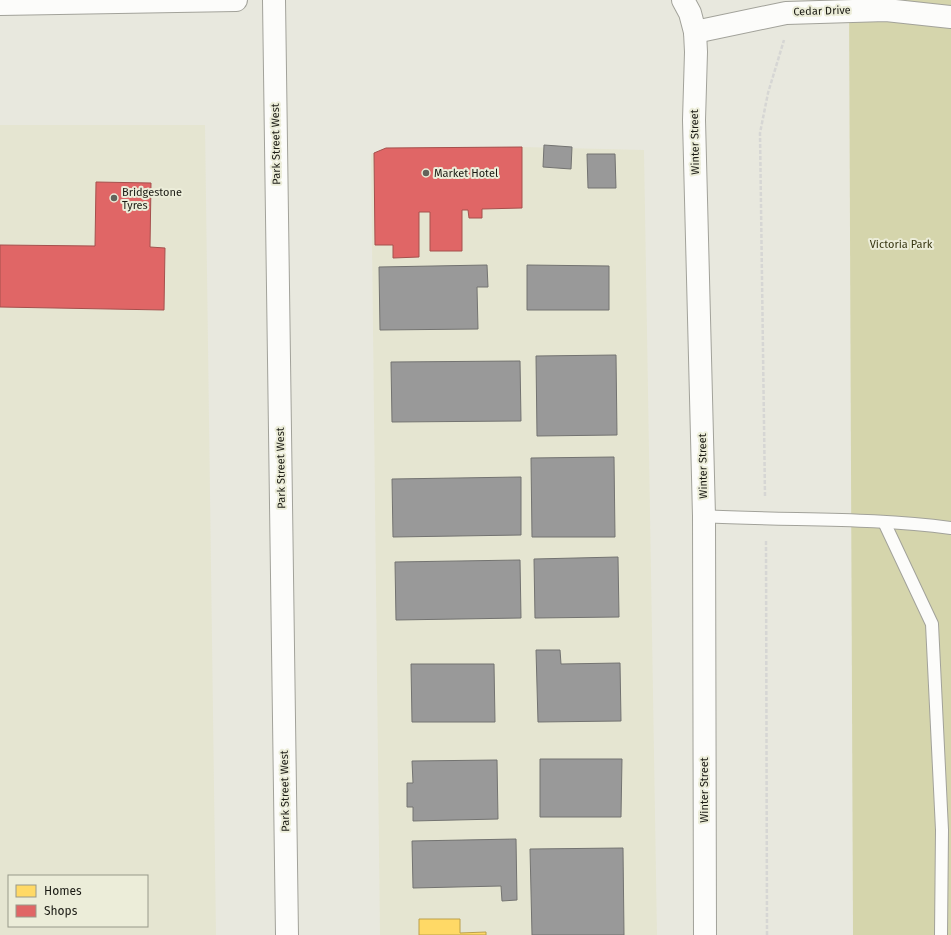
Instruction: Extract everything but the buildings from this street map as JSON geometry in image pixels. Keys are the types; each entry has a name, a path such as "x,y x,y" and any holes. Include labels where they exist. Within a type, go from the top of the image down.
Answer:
{"street":[{"path":"0,4 236,0"},
{"name":"Park Street West","path":"274,0 287,935"},
{"name":"Winter Street","path":"683,0 690,13 696,32 694,120 704,516 704,935"},
{"name":"Cedar Drive","path":"696,32 786,13 886,10 951,17"}],"lane":[{"path":"704,516 766,520 910,522 951,528"},
{"path":"884,522 932,624 942,830 941,935"}],"path":[{"path":"767,935 766,520 760,133 768,93 786,35 786,13"}],"shaded area":[{"path":"0,125 205,125 216,935 0,935"},
{"path":"522,147 644,150 657,935 380,935 371,154 386,148"}],"green space":[{"name":"Victoria Park","path":"849,0 951,0 951,935 853,935"}],"place":[{"name":"Market Hotel","path":"426,173"},
{"name":"Bridgestone Tyres","path":"114,198"}]}
